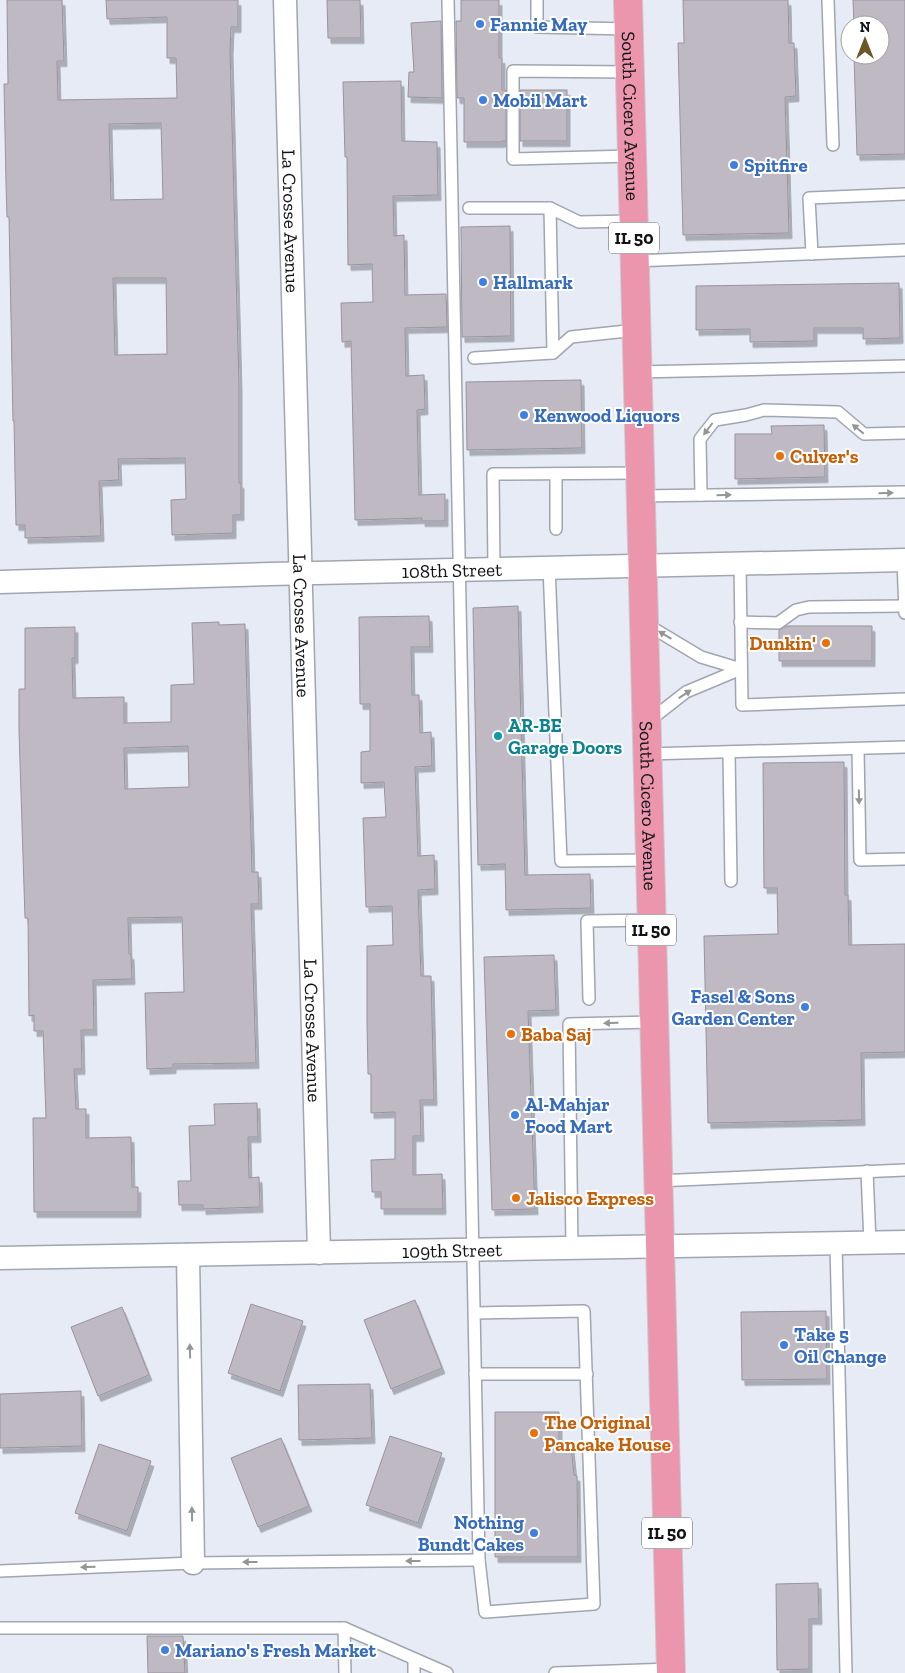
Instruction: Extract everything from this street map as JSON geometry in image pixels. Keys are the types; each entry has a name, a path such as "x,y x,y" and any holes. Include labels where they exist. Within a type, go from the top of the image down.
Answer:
{"main road":[{"name":"South Cicero Avenue","path":"628,0 671,1671"}],"street":[{"name":"La Crosse Avenue","path":"285,0 318,1253"},
{"name":"108th Street","path":"0,582 301,573 904,560"},
{"name":"109th Street","path":"0,1258 659,1248 905,1242"},
{"path":"188,1255 193,1563"}],"lane":[{"path":"448,0 459,570 473,1251 474,1313 475,1374 479,1560 484,1612 594,1604 584,1311 474,1313"},
{"path":"537,0 537,27 628,29"},
{"path":"828,0 833,145"},
{"path":"630,72 513,71 513,159 632,156"},
{"path":"812,254 809,198 905,194"},
{"path":"470,208 550,208 579,222 634,221"},
{"path":"550,208 553,352"},
{"path":"634,261 905,250"},
{"path":"474,358 553,352 571,336 636,330"},
{"path":"637,372 905,366"},
{"path":"701,495 700,440 715,420 764,410 838,412 864,434 905,433"},
{"path":"494,569 493,474 556,474 640,484 701,495 905,492"},
{"path":"556,474 556,529"},
{"path":"904,560 905,613"},
{"path":"740,563 742,705 905,699"},
{"path":"549,567 561,861 649,860"},
{"path":"740,622 778,623 796,610 809,607 905,606"},
{"path":"644,622 701,657 741,669"},
{"path":"646,724 686,692 741,669"},
{"path":"647,754 905,748"},
{"path":"858,749 860,860 905,859"},
{"path":"729,752 731,881"},
{"path":"589,999 587,921 651,920"},
{"path":"572,1249 569,1024 653,1022"},
{"path":"657,1182 905,1170"},
{"path":"867,1171 870,1243"},
{"path":"836,1244 846,1673"},
{"path":"475,1374 587,1374"},
{"path":"0,1571 193,1563 479,1560"},
{"path":"0,1628 344,1628 447,1673"},
{"path":"344,1628 345,1673"},
{"path":"414,1659 414,1673"},
{"path":"555,1673 671,1671"}],"building":[{"path":"7,0 62,0 64,61 57,61 58,100 177,98 176,58 167,58 167,17 107,19 106,0 238,0 238,27 231,27 230,50 241,515 233,515 233,533 172,535 171,500 186,499 185,458 118,459 119,480 99,481 101,536 25,538 25,525 16,525 4,84 8,84","holes":["161,123 163,199 111,200 109,124","113,278 166,278 167,354 115,355"]},
{"path":"327,0 360,0 361,38 328,38"},
{"path":"461,0 499,0 499,58 502,58 502,90 506,90 506,141 464,142 464,98 457,98 456,21 461,21"},
{"name":"Spitfire","path":"683,0 788,0 789,43 794,43 796,96 785,97 789,233 683,235 678,43 684,43"},
{"path":"853,0 905,0 905,154 857,155 854,65 890,65 890,15 854,15"},
{"path":"441,21 442,98 408,97 409,72 414,72 411,23"},
{"path":"401,81 402,141 437,142 438,195 393,196 394,236 404,235 405,295 446,294 447,327 405,328 406,376 424,375 425,409 417,410 419,495 445,494 445,521 422,521 422,518 355,520 351,341 342,342 341,303 373,302 372,264 348,265 347,157 345,157 343,82"},
{"path":"520,90 567,90 567,141 520,141"},
{"path":"510,226 511,336 462,337 461,227"},
{"path":"899,283 900,338 863,339 863,328 814,328 814,341 750,342 750,329 696,330 696,286"},
{"name":"Kenwood Liquors","path":"581,380 582,448 467,450 466,382"},
{"name":"Culver's","path":"824,425 825,477 735,479 735,434 772,434 771,426"},
{"name":"AR-BE Garage Doors","path":"518,606 525,875 590,874 591,908 506,910 505,864 478,865 473,608"},
{"path":"429,616 430,647 411,647 412,695 419,695 420,733 431,732 432,766 415,767 418,856 434,855 435,889 418,890 421,976 431,976 434,1100 420,1100 421,1136 413,1136 413,1175 442,1174 443,1209 381,1209 381,1192 372,1192 371,1160 395,1159 395,1112 371,1113 371,1074 368,1074 367,946 393,945 392,906 366,907 363,818 386,817 384,782 361,783 361,752 370,751 370,704 360,704 359,617"},
{"path":"219,622 219,625 245,624 252,872 258,872 259,904 251,904 256,1063 173,1064 173,1068 147,1069 145,993 184,992 182,917 128,918 132,979 93,980 94,1030 81,1030 82,1069 74,1069 76,1109 86,1109 86,1138 131,1137 132,1187 138,1187 138,1212 34,1212 33,1118 46,1118 43,1031 34,1031 34,1015 29,1016 28,918 25,918 19,731 19,689 25,689 25,628 75,627 75,658 72,658 73,698 124,697 124,723 171,722 171,685 194,684 192,623","holes":["188,746 189,787 125,789 124,748"]},
{"name":"Dunkin'","path":"787,626 872,626 872,661 779,661 779,630"},
{"name":"Fasel & Sons Garden Center","path":"844,762 845,895 848,895 849,945 905,944 905,1052 861,1053 862,1120 708,1123 704,936 778,934 777,888 764,888 763,763"},
{"path":"554,955 556,1010 528,1011 535,1209 492,1210 484,957"},
{"path":"257,1103 258,1137 248,1137 249,1178 259,1177 260,1207 203,1209 203,1205 179,1205 178,1181 191,1181 189,1126 215,1125 214,1104"},
{"path":"415,1300 442,1368 391,1389 364,1320"},
{"path":"251,1304 303,1321 280,1391 228,1373"},
{"path":"122,1307 149,1375 98,1396 71,1327"},
{"name":"Take 5 Oil Change","path":"826,1311 827,1379 742,1380 741,1312"},
{"path":"370,1384 372,1438 299,1440 298,1385"},
{"path":"81,1391 82,1446 0,1448 0,1394"},
{"path":"495,1412 559,1412 559,1446 571,1446 574,1475 577,1476 578,1557 495,1557"},
{"path":"390,1436 442,1453 418,1523 366,1505"},
{"path":"281,1438 309,1506 258,1527 231,1458"},
{"path":"99,1444 151,1461 127,1531 75,1513"},
{"path":"818,1583 819,1619 809,1619 809,1669 777,1670 776,1584"},
{"path":"147,1636 183,1636 185,1673 148,1673"}],"place":[{"name":"Fannie May","path":"480,24"},
{"name":"Mobil Mart","path":"483,100"},
{"name":"Spitfire","path":"734,165"},
{"name":"Hallmark","path":"483,282"},
{"name":"Kenwood Liquors","path":"524,415"},
{"name":"Culver's","path":"780,456"},
{"name":"Dunkin'","path":"826,643"},
{"name":"AR-BE Garage Doors","path":"498,736"},
{"name":"Fasel & Sons Garden Center","path":"805,1007"},
{"name":"Baba Saj","path":"511,1034"},
{"name":"Al-Mahjar Food Mart","path":"515,1115"},
{"name":"Jalisco Express","path":"516,1198"},
{"name":"Take 5 Oil Change","path":"784,1345"},
{"name":"The Original Pancake House","path":"534,1433"},
{"name":"Nothing Bundt Cakes","path":"534,1533"},
{"name":"Mariano's Fresh Market","path":"165,1650"}]}
